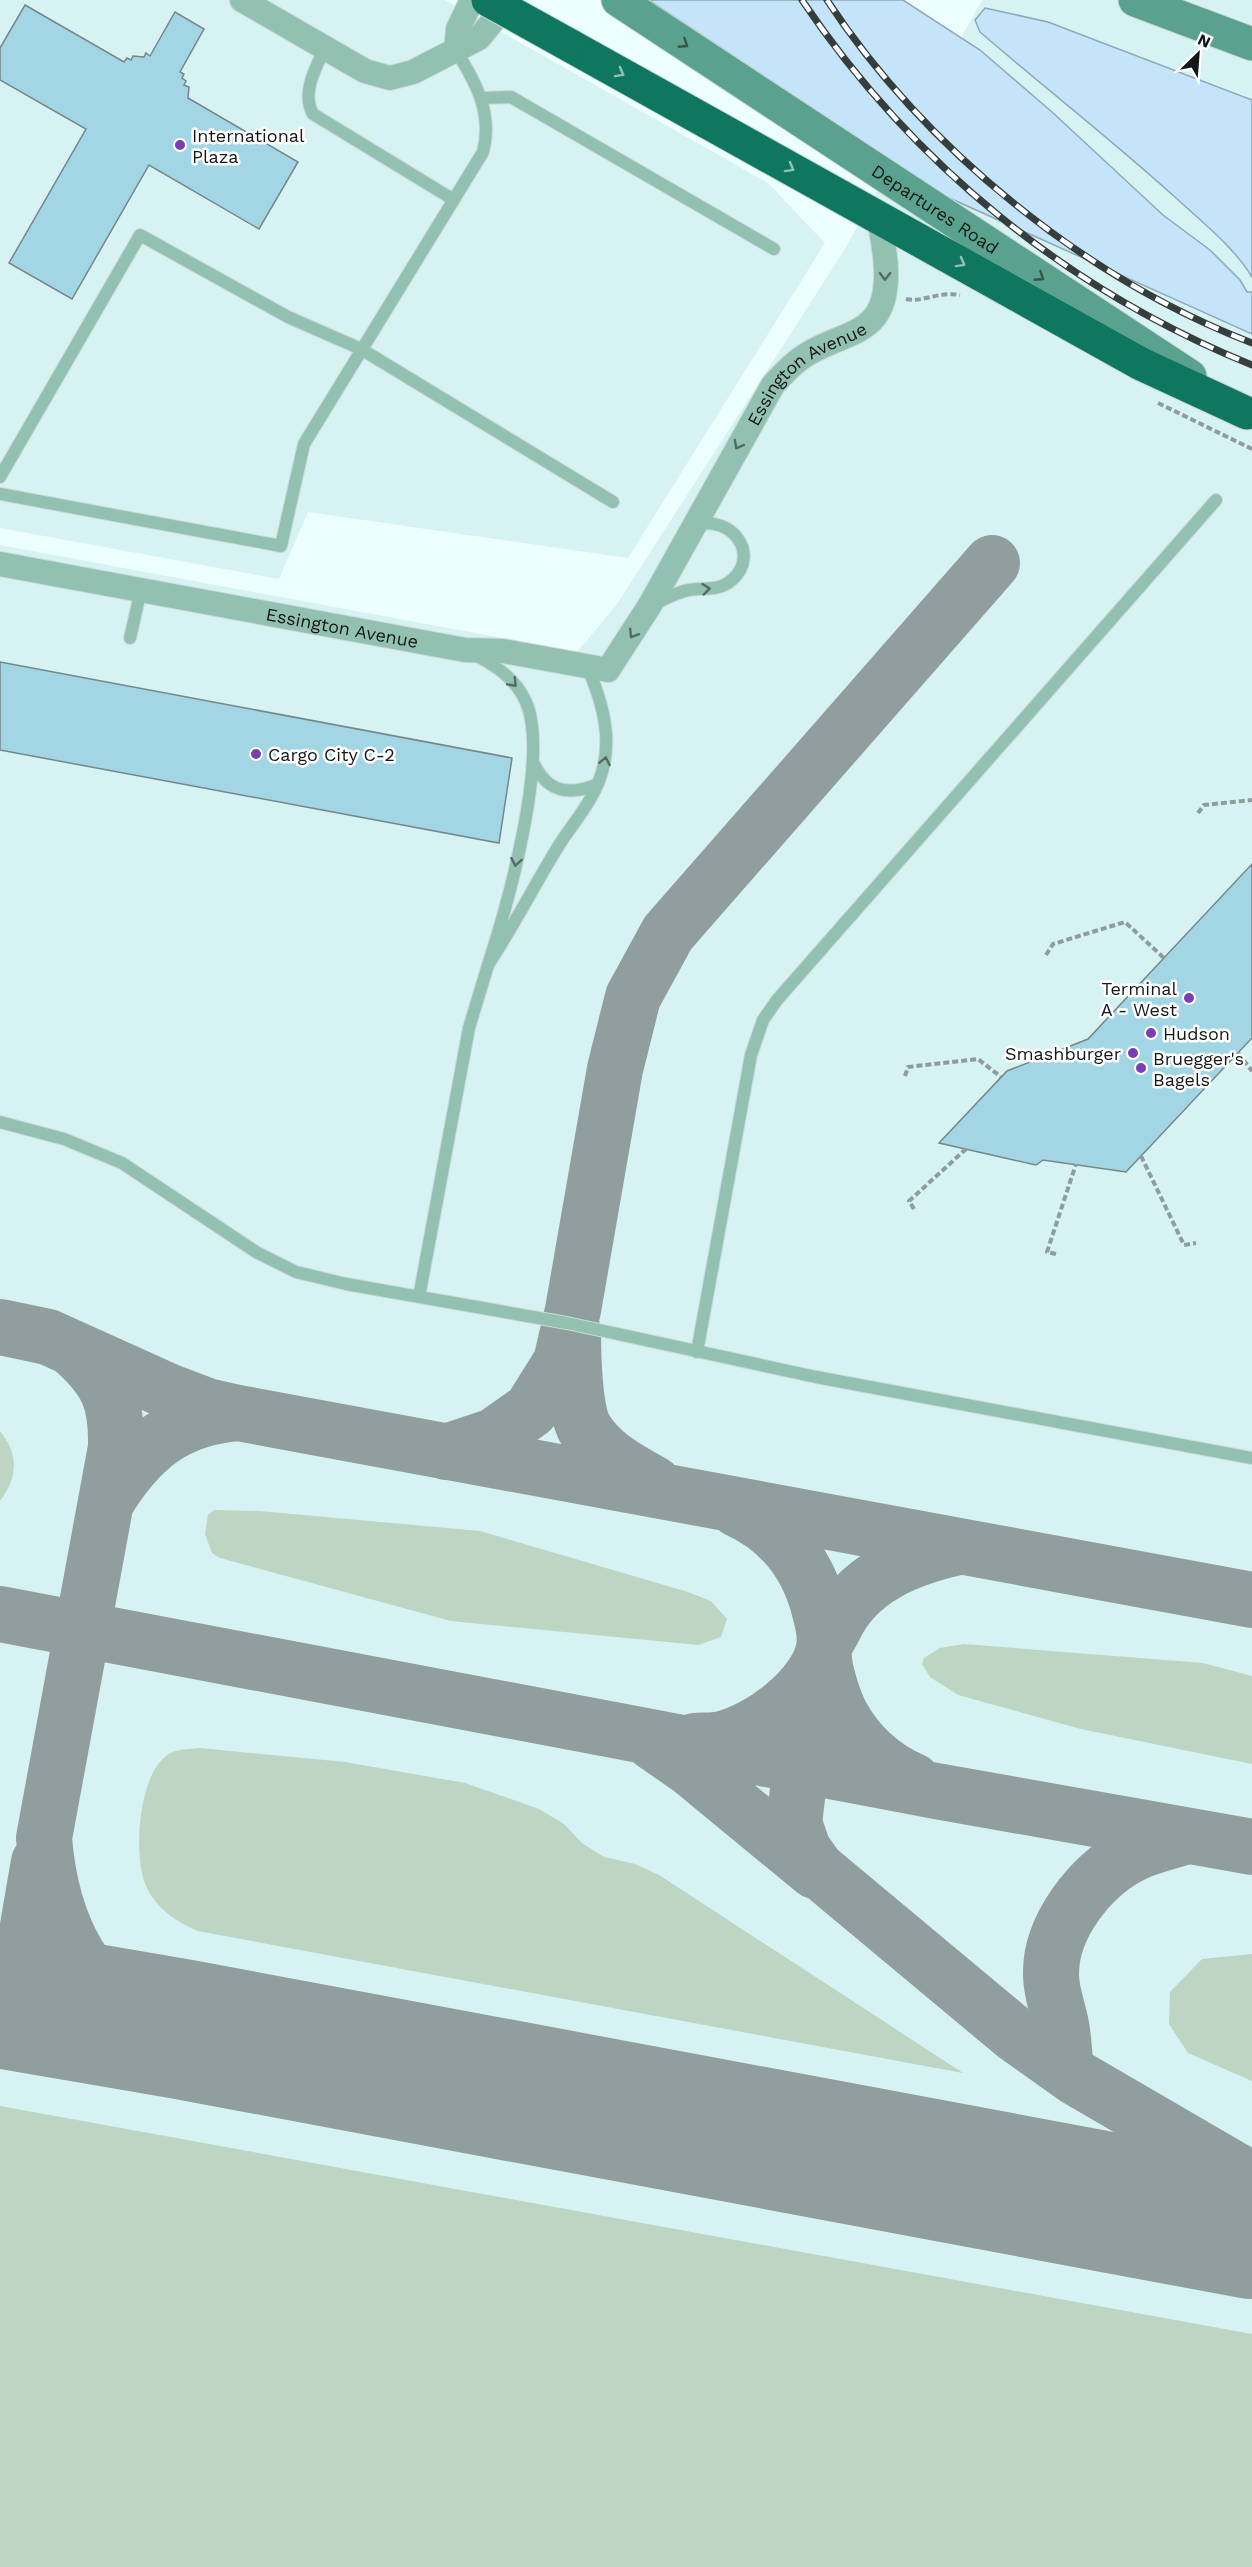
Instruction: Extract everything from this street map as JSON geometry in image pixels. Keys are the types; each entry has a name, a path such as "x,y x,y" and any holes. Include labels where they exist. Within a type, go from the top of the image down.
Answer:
{"highway":[{"path":"488,0 1141,364 1250,414"}],"street":[{"path":"242,0 371,74 390,78 413,72 456,51 486,32 510,0"},
{"path":"456,51 458,30 472,0"},
{"name":"Departures Road","path":"618,0 1250,414"},
{"path":"1135,0 1252,44"},
{"name":"Essington Avenue","path":"0,564 465,650 503,651 608,670 650,605 764,398 782,374 812,351 862,330 871,322 881,303 886,279 879,218"}],"lane":[{"path":"325,48 309,90 309,107 313,114 454,200"},
{"path":"0,494 281,546 301,450 483,152 486,135 482,98 456,51"},
{"path":"482,98 511,97 774,249"},
{"path":"0,477 140,235 288,317 361,350 613,502"},
{"path":"698,1352 751,1055 763,1020 777,1000 1216,500"},
{"path":"650,605 689,590 720,587 734,578 742,564 742,546 732,532 720,523 707,522 693,526"},
{"path":"130,638 141,590"},
{"path":"419,1297 469,1028 510,891 534,764 533,729 527,703 521,692 490,663 465,650"},
{"path":"488,965 598,784 607,755 607,726 604,710 587,666"},
{"path":"534,764 545,781 563,790 579,791 598,784"},
{"path":"0,1122 64,1139 122,1162 256,1251 296,1272 419,1297 578,1325 816,1377 1252,1458"}],"path":[{"path":"881,303 905,299 915,301 940,293 969,298"},
{"path":"1156,403 1252,449"},
{"path":"1198,813 1204,805 1252,800"},
{"path":"1046,955 1053,944 1125,922 1164,958"},
{"path":"1238,1053 1252,1071"},
{"path":"905,1076 908,1067 978,1059 1001,1077"},
{"path":"914,1209 909,1201 966,1149"},
{"path":"1141,1156 1184,1245 1196,1243"},
{"path":"1056,1254 1047,1252 1076,1164"}],"shaded area":[{"path":"0,0 445,0 768,183 825,243 628,558 308,512 279,579 0,528"},
{"path":"649,0 903,0 980,50 1052,112 1163,215 1210,250 1240,280 1247,292 1252,292 1252,334 945,196"},
{"path":"982,0 1252,0 1252,2567 0,2567 0,545 577,652 617,604 845,249"},
{"path":"985,8 1048,22 1252,100 1252,277 1227,245 1196,216 980,32 975,20"}],"green space":[{"path":"0,1431 11,1448 14,1466 10,1483 0,1501"},
{"path":"214,1510 259,1511 480,1531 688,1592 711,1601 727,1619 721,1637 698,1645 451,1621 220,1558 212,1553 205,1534 208,1515"},
{"path":"964,1644 1203,1663 1252,1676 1252,1764 1081,1729 958,1695 930,1677 922,1664 924,1658 940,1648"},
{"path":"200,1748 345,1762 465,1783 539,1809 564,1824 582,1843 604,1857 635,1864 659,1875 963,2073 198,1931 168,1914 151,1896 142,1875 139,1838 144,1797 150,1778 159,1764 172,1752"},
{"path":"1252,1954 1252,2081 1188,2053 1169,2024 1170,1992 1202,1959"},
{"path":"0,2106 1252,2334 1252,2567 0,2567"}],"building":[{"name":"International Plaza","path":"25,5 124,62 127,58 131,60 133,56 144,57 146,53 150,56 175,12 204,29 180,72 184,74 182,78 186,81 184,85 189,87 188,98 298,162 259,229 149,165 72,299 9,263 86,129 0,80 0,48"},
{"name":"Cargo City C-2","path":"0,662 512,758 499,843 0,750"},
{"name":"Terminal A - West","path":"1252,864 1252,1038 1126,1172 1043,1160 1036,1165 939,1143 1007,1071 1088,1039"}],"taxiway":[{"path":"446,1452 494,1436 531,1410 561,1362 573,1310 615,1069 633,997 668,933 992,563"},
{"path":"0,1327 48,1337 170,1392 207,1406 238,1413 1252,1600"},
{"path":"573,1331 576,1396 585,1429 607,1454 654,1484"},
{"path":"73,1349 95,1371 108,1392 115,1417 116,1447 44,1838 47,1862 57,1909 66,1932 90,1973 126,2005 181,2029"},
{"path":"108,1499 133,1465 161,1439 196,1421 238,1413"},
{"path":"694,1741 719,1740 753,1727 769,1717 784,1706 810,1678 819,1663 824,1648 820,1612 809,1579 801,1564 780,1538 753,1517 737,1509"},
{"path":"913,1781 891,1769 871,1754 848,1726 841,1715 829,1682 824,1649 844,1611 870,1583 904,1564 959,1547"},
{"path":"0,1614 936,1791 1252,1847"},
{"path":"824,1648 801,1765 794,1823 803,1849 817,1869 1016,2035 1075,2077 1252,2180"},
{"path":"654,1743 690,1768 815,1871"},
{"path":"1066,2070 1062,2031 1051,1975 1052,1957 1065,1921 1087,1890 1116,1864 1144,1849 1187,1836"},
{"path":"15,2001 39,1862"}],"runway":[{"path":"0,1998 181,2029 1252,2229"}],"railway":[{"path":"802,0 845,60 893,116 944,168 1000,216 1058,260 1120,300 1185,335 1252,365"},
{"path":"827,0 867,55 911,107 961,157 1014,203 1070,246 1129,283 1190,316 1252,343"}],"place":[{"name":"International Plaza","path":"180,145"},
{"name":"Cargo City C-2","path":"256,754"},
{"name":"Terminal A - West","path":"1189,998"},
{"name":"Hudson","path":"1151,1033"},
{"name":"Smashburger","path":"1133,1053"},
{"name":"Bruegger's Bagels","path":"1141,1068"}]}
